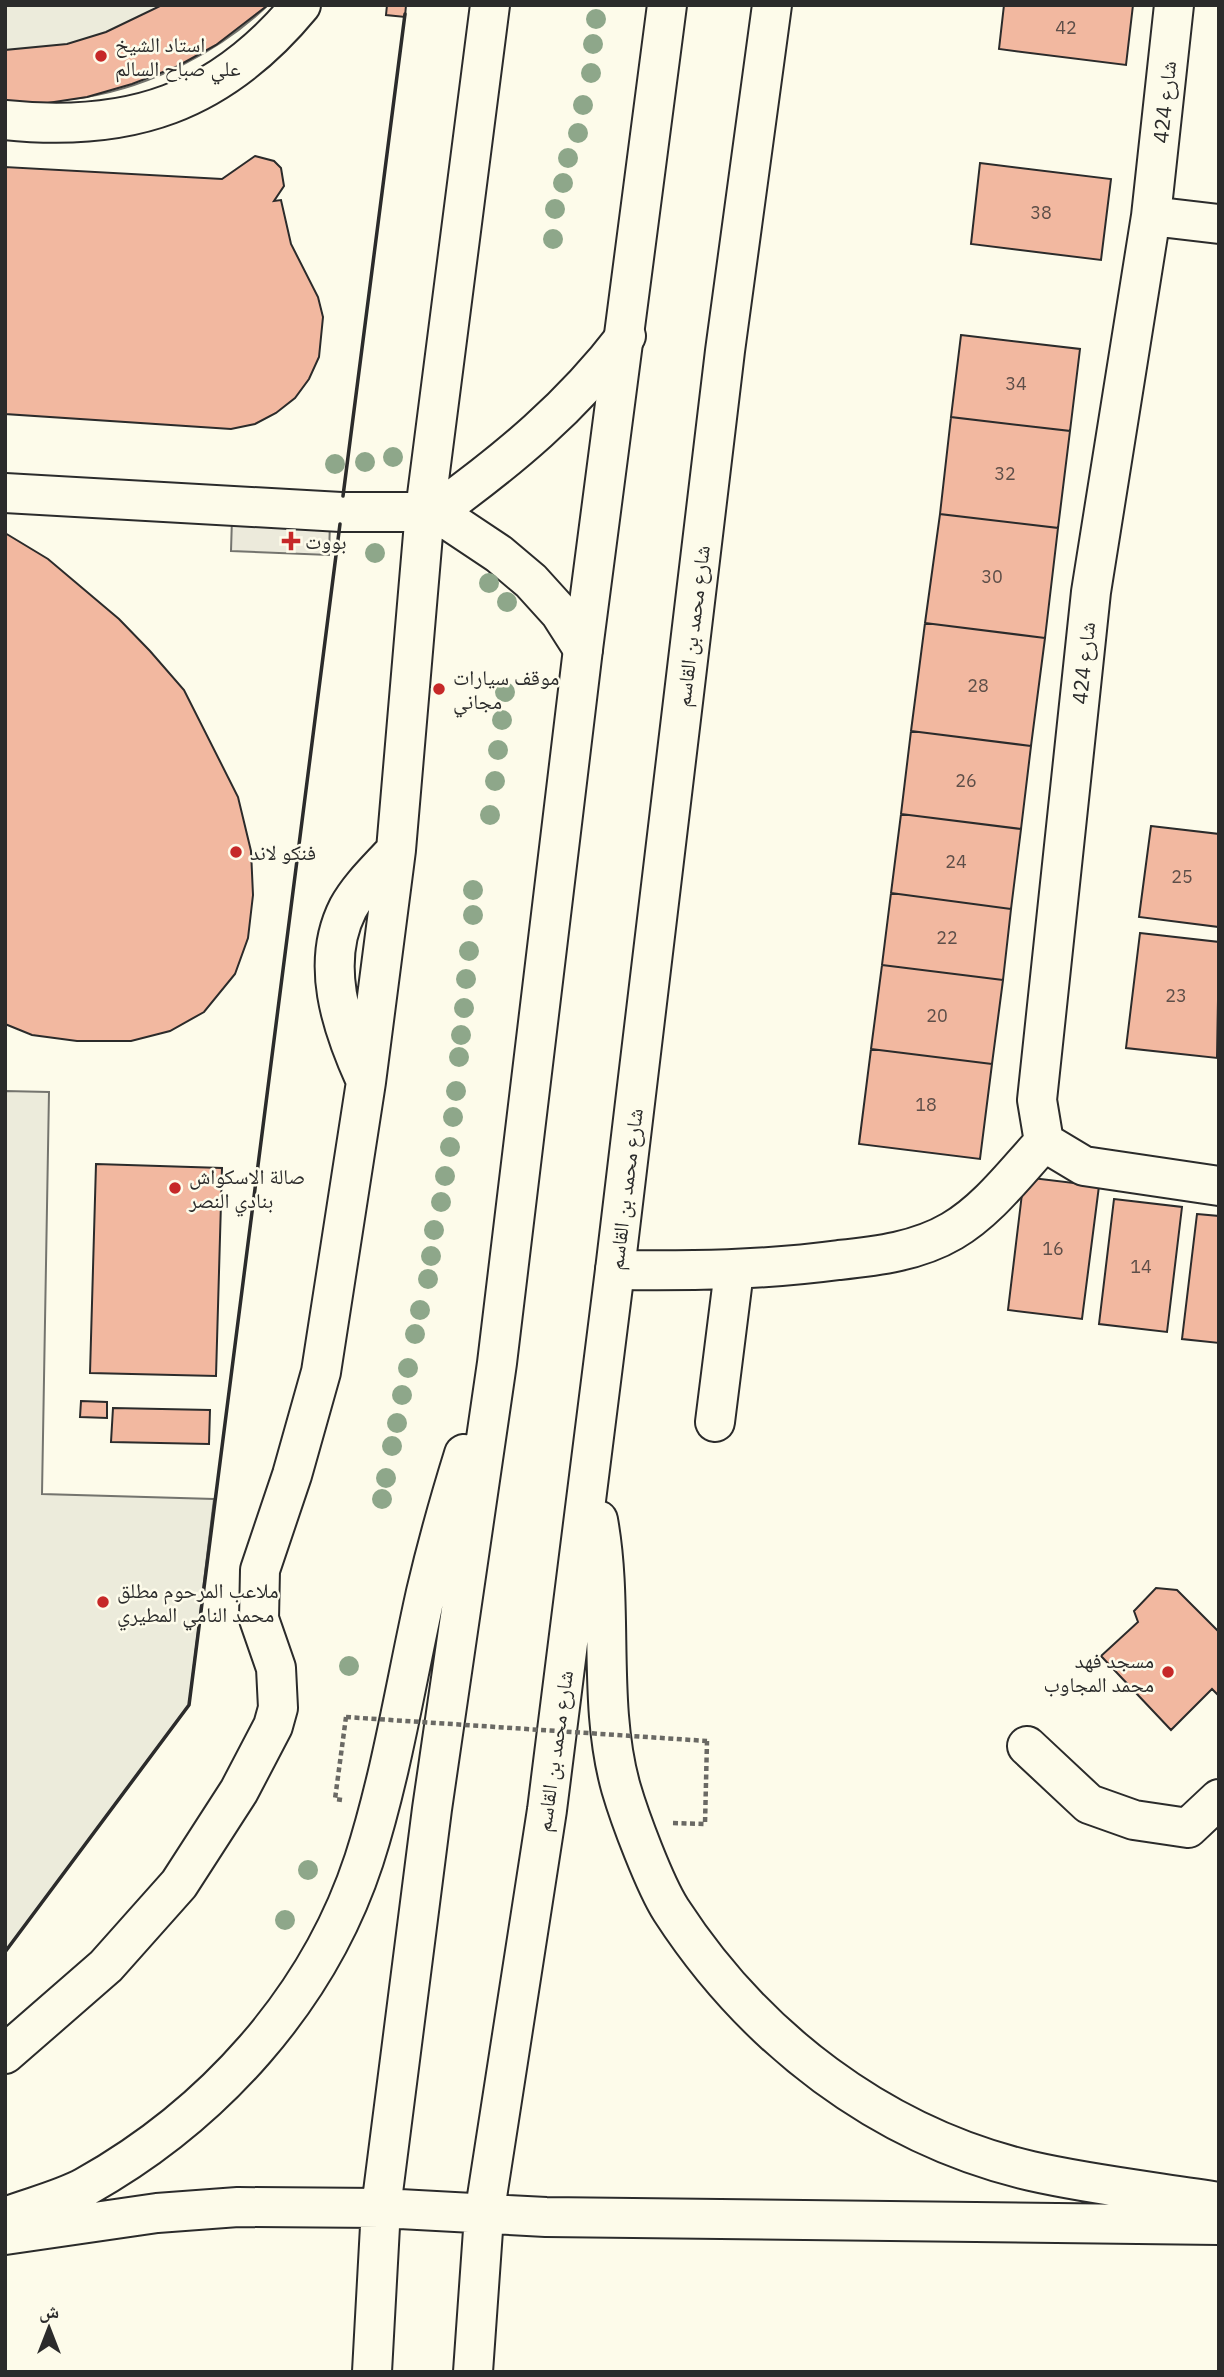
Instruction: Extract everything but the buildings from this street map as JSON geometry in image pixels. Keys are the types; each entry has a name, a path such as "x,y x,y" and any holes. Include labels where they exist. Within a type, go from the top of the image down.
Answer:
{"main road":[{"path":"5,120 36,123 124,118 184,101 226,76 262,46 302,5"},
{"path":"5,2054 76,1994 144,1927 211,1839 273,1726 279,1690 259,1619 260,1570 296,1464 321,1372 366,1082 396,850 430,511 489,5"},
{"path":"372,2372 381,2208 432,1809 497,1363 583,649 667,5"},
{"name":"شارع محمد بن القاسم","path":"473,2372 484,2216 547,1810 615,1270 725,351 772,5"},
{"name":"شارع 424","path":"1044,1142 1037,1100 1091,592 1151,216 1174,5"},
{"path":"1151,216 1219,224"},
{"path":"430,511 536,436 592,380 626,335"},
{"path":"5,493 341,512 430,511 499,554 531,581 560,613 583,649"},
{"path":"615,1270 734,1271 874,1256 922,1246 954,1230 996,1194 1044,1142 1084,1166 1219,1186"},
{"path":"715,1422 734,1271"},
{"path":"5,2217 82,2188 136,2155 187,2118 233,2075 273,2027 309,1976 339,1920 363,1862 381,1802 446,1512 497,1363"},
{"path":"589,1473 606,1581 609,1700 621,1787 670,1908 726,1986 793,2050 863,2104 944,2142 1030,2171 1219,2202"},
{"path":"1027,1746 1089,1804 1134,1820 1188,1828 1219,1800"},
{"path":"5,2235 157,2213 238,2207 381,2208 484,2216 1219,2225"}],"path":[{"path":"335,1799 346,1717 707,1741 705,1824"}],"shaded area":[{"name":"استاد الشيخ علي صباح السالم","path":"5,5 268,5 229,37 160,75 111,92 86,97 5,104"},
{"path":"232,518 330,522 329,555 231,551"},
{"name":"ملاعب المرحوم مطلق محمد النامي المطيري","path":"5,1091 49,1092 42,1494 214,1499 189,1705 5,1952"}],"wall":[{"path":"343,496 405,14"},
{"path":"5,1952 189,1705 340,524"}],"place":[{"name":"استاد الشيخ علي صباح السالم","path":"101,56"},
{"name":"بووت","path":"291,541"},
{"name":"موقف سيارات مجاني","path":"439,689"},
{"name":"فنكو لاند","path":"236,852"},
{"name":"صالة الاسكواش بنادي النصر","path":"175,1188"},
{"name":"ملاعب المرحوم مطلق محمد النامي المطيري","path":"103,1602"},
{"name":"مسجد فهد محمد المجاوب","path":"1168,1672"}]}
